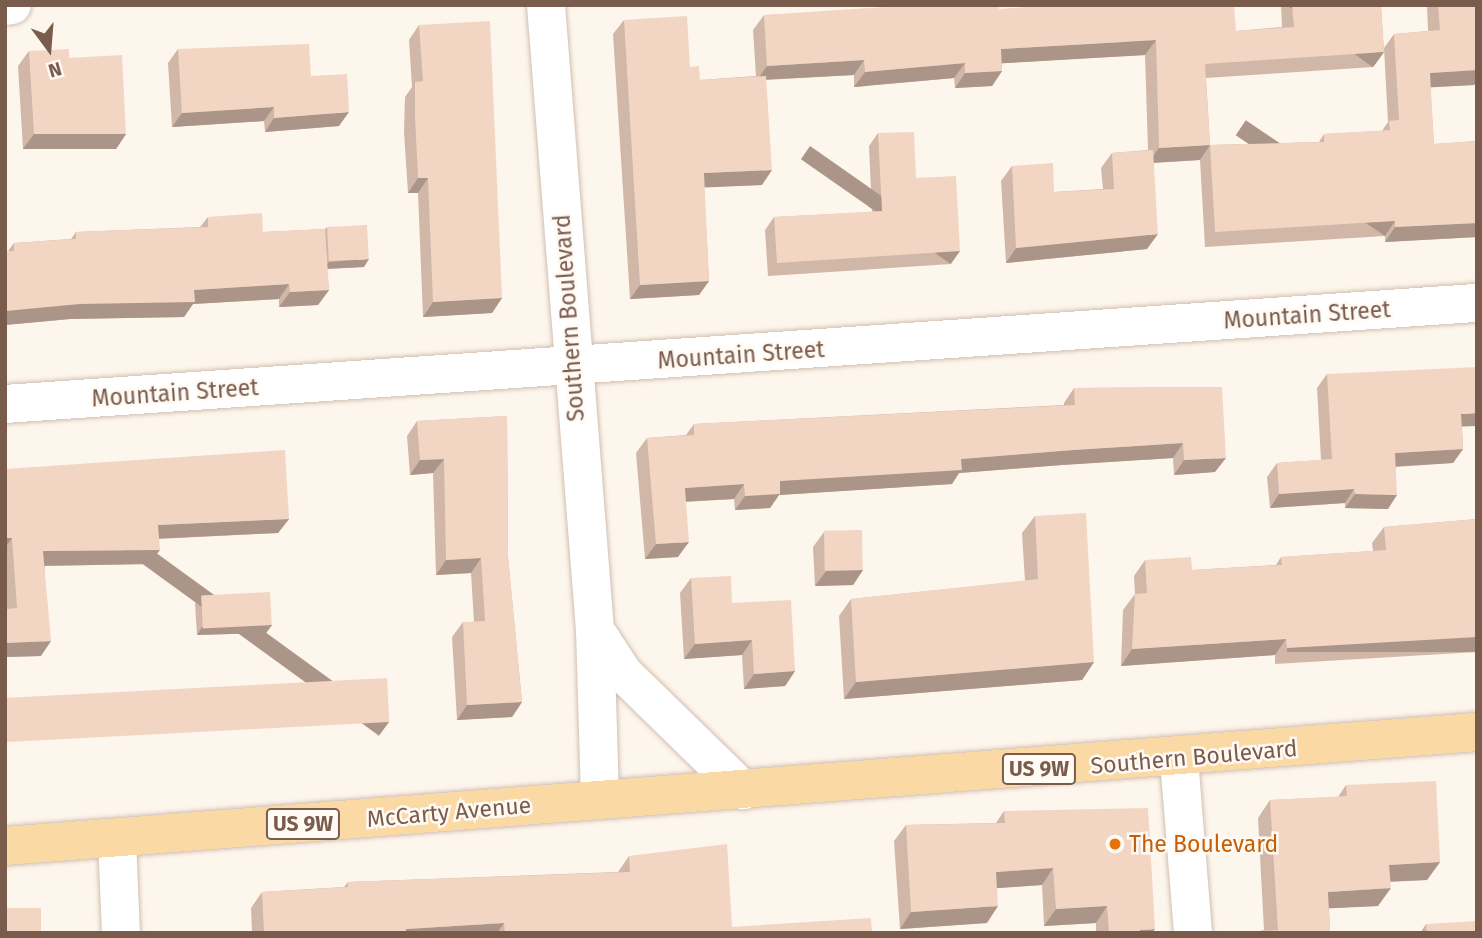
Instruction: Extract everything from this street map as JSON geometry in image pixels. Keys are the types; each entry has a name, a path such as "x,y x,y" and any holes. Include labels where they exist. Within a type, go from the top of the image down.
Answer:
{"main road":[{"name":"Southern Boulevard","path":"600,800 1179,759 1477,732"},
{"name":"McCarty Avenue","path":"5,846 600,800"}],"street":[{"path":"5,6 12,5"},
{"name":"Southern Boulevard","path":"546,5 572,367 595,630 600,800"},
{"name":"Mountain Street","path":"5,404 1477,303"},
{"name":"Southern Boulevard","path":"595,630 623,673 743,790"},
{"path":"1179,759 1193,933"},
{"path":"117,839 121,933"}],"building":[{"path":"915,5 999,5 999,9 1054,5 1234,5 1236,31 1294,27 1292,5 1381,5 1384,52 1205,64 1210,145 1159,148 1156,40 1001,49 1002,71 965,73 965,63 865,72 864,60 767,66 764,15"},
{"path":"1438,5 1477,5 1477,70 1430,73 1434,144 1477,141 1477,223 1395,227 1395,221 1215,232 1210,145 1324,142 1324,134 1390,130 1389,121 1399,120 1394,34 1440,30"},
{"path":"687,16 690,67 699,66 700,80 766,76 772,170 704,173 709,281 640,285 624,20"},
{"path":"490,21 502,298 433,302 428,178 418,178 415,82 423,81 419,25"},
{"path":"309,44 311,76 347,74 349,112 274,118 274,107 182,113 178,49"},
{"path":"69,49 69,58 122,55 126,134 34,134 29,51"},
{"path":"914,132 916,178 956,176 960,251 777,263 774,217 882,211 878,133"},
{"path":"1153,150 1158,234 1016,248 1012,166 1053,163 1054,192 1114,189 1112,153"},
{"path":"262,213 263,232 325,229 329,290 290,292 289,284 194,290 195,302 80,304 5,311 5,251 14,251 14,243 76,239 76,232 208,227 208,217"},
{"path":"367,225 369,259 329,261 327,227"},
{"path":"1477,367 1477,413 1461,414 1463,449 1395,453 1397,495 1355,494 1354,489 1279,494 1277,463 1332,459 1327,374"},
{"path":"1222,387 1226,458 1184,460 1183,443 961,459 962,470 780,481 780,494 745,496 744,484 685,488 689,542 656,544 647,438 694,435 694,424 1075,405 1074,388"},
{"path":"507,416 508,557 522,702 467,705 463,622 485,621 481,558 446,560 444,459 420,460 417,421"},
{"path":"285,450 289,519 158,525 160,550 43,551 51,641 5,643 5,609 17,608 12,538 5,538 5,469"},
{"path":"1086,513 1094,662 856,682 851,599 1038,579 1035,516"},
{"path":"1477,519 1477,637 1287,648 1286,639 1132,649 1135,594 1147,593 1145,560 1191,557 1192,570 1282,565 1281,557 1386,550 1384,527"},
{"path":"862,530 863,570 825,571 824,531"},
{"path":"731,576 732,603 791,600 795,671 754,674 752,640 695,644 691,578"},
{"path":"270,592 272,625 203,629 201,596"},
{"path":"387,678 389,722 7,742 5,698"},
{"path":"1436,781 1440,862 1389,865 1391,888 1328,892 1330,933 1260,933 1278,930 1270,800 1347,796 1346,785"},
{"path":"1148,808 1155,929 1140,930 1140,933 1109,933 1107,906 1056,909 1053,868 996,872 998,906 911,912 906,825 1005,823 1004,811"},
{"path":"727,844 732,927 871,918 872,933 505,933 504,923 406,929 406,933 264,933 262,892 348,887 348,882 630,872 629,856"},
{"path":"5,908 41,908 41,933 5,933"},
{"path":"1477,921 1477,933 1427,933 1426,924"}],"place":[{"name":"The Boulevard","path":"1115,844"}]}
